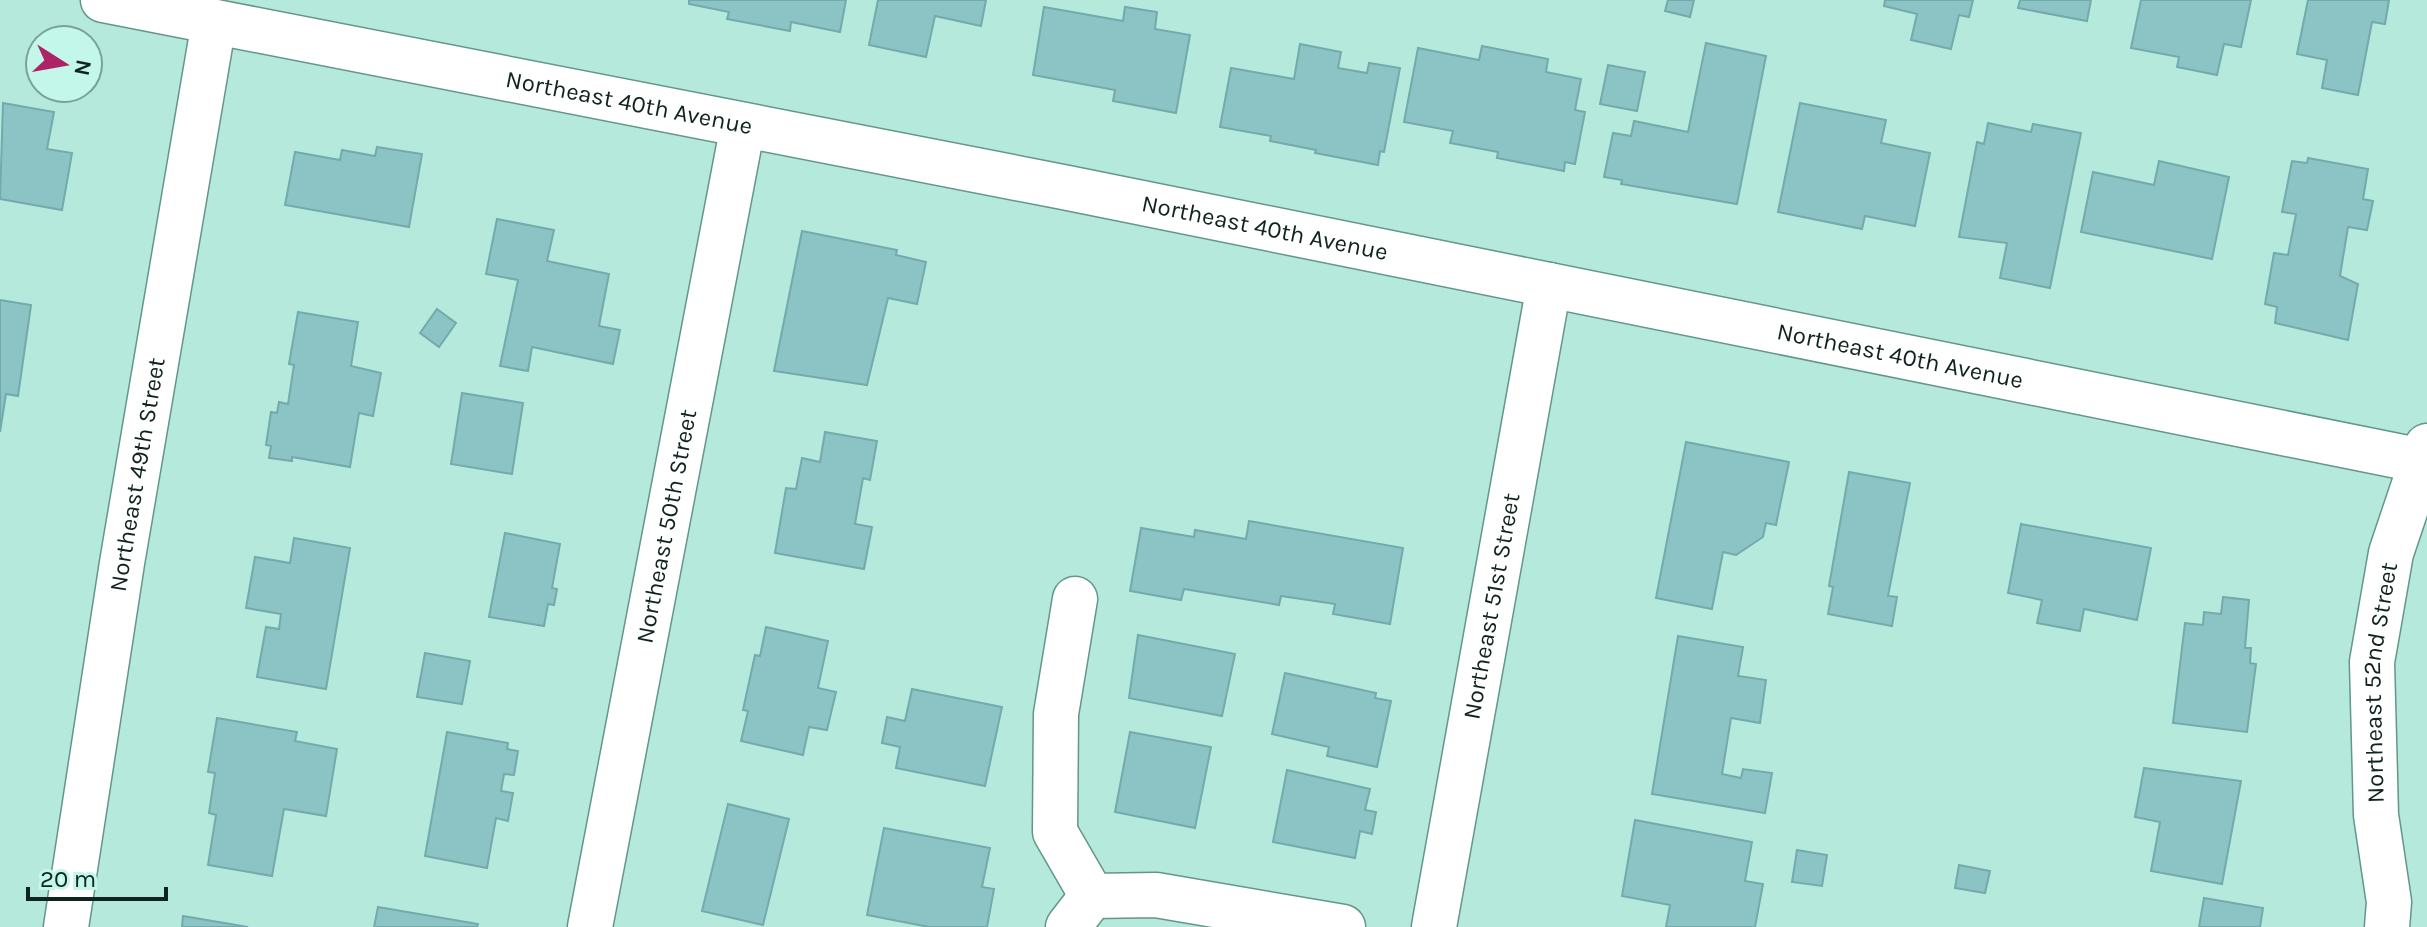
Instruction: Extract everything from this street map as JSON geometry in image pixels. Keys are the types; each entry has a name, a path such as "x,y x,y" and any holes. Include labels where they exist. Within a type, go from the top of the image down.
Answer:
{"street":[{"name":"Northeast 40th Avenue","path":"103,0 2426,456"},
{"name":"Northeast 49th Street","path":"66,927 122,563 214,22"},
{"name":"Northeast 50th Street","path":"590,927 743,125"},
{"name":"Northeast 51st Street","path":"1434,927 1549,285"},
{"name":"Northeast 52nd Street","path":"2387,927 2389,902 2376,815 2372,662 2391,553 2426,456"},
{"path":"1075,599 1056,714 1055,832 1080,912 1156,895 1343,927"}],"building":[{"path":"689,0 846,0 840,32 791,22 790,31 727,19 729,12 689,4"},
{"path":"878,0 986,0 981,26 935,16 926,57 869,45"},
{"path":"1668,0 1694,0 1690,17 1665,11"},
{"path":"1885,0 1973,0 1969,17 1959,15 1951,49 1911,40 1917,14 1884,6"},
{"path":"2020,0 2091,0 2087,21 2018,8"},
{"path":"2141,0 2251,0 2241,47 2224,44 2217,75 2177,67 2179,57 2131,48"},
{"path":"2308,0 2389,0 2385,24 2372,22 2358,95 2322,88 2327,60 2297,54"},
{"path":"1044,7 1123,21 1125,7 1157,12 1155,29 1190,35 1176,113 1113,101 1115,90 1033,75"},
{"path":"1706,43 1766,56 1737,204 1621,184 1622,180 1604,177 1613,133 1631,136 1634,121 1688,132"},
{"path":"1300,44 1341,52 1338,68 1367,73 1369,63 1400,68 1384,152 1380,151 1378,165 1270,141 1271,136 1220,127 1231,68 1294,79"},
{"path":"1482,46 1548,59 1546,72 1581,79 1575,110 1585,112 1575,164 1565,162 1564,171 1497,158 1498,152 1450,143 1453,131 1404,122 1418,48 1479,60"},
{"path":"1608,65 1645,72 1637,111 1600,104"},
{"path":"3,103 54,112 47,149 72,153 62,210 0,199"},
{"path":"1800,103 1886,120 1881,143 1930,153 1915,226 1865,216 1862,229 1778,212"},
{"path":"1988,123 2031,132 2033,124 2081,133 2050,288 2000,278 2007,243 1959,237 1977,142 1984,144"},
{"path":"377,147 422,154 409,227 285,205 295,152 340,160 342,150 375,156"},
{"path":"2308,158 2368,169 2363,199 2373,201 2367,230 2348,227 2340,276 2358,284 2348,340 2275,323 2277,307 2265,304 2274,253 2288,255 2296,214 2282,212 2292,161 2307,163"},
{"path":"2159,161 2229,177 2212,259 2081,232 2093,172 2154,185"},
{"path":"497,219 554,230 547,261 609,274 599,326 620,330 613,364 532,347 528,371 500,366 518,280 486,274"},
{"path":"802,231 897,250 896,255 926,262 917,304 888,298 867,385 774,371"},
{"path":"0,300 31,305 18,396 6,394 0,432"},
{"path":"437,309 456,323 439,347 420,333"},
{"path":"298,312 358,322 351,366 381,373 373,416 359,413 350,467 292,457 292,461 269,458 271,446 266,445 271,412 277,413 279,402 288,404 294,365 289,364"},
{"path":"462,393 523,403 512,474 451,464"},
{"path":"825,432 877,441 870,480 863,478 855,524 872,527 864,569 775,553 786,488 796,489 802,458 820,462"},
{"path":"1686,442 1789,462 1776,525 1766,523 1763,537 1736,555 1723,552 1712,609 1656,598"},
{"path":"1849,472 1910,483 1888,596 1897,597 1892,626 1828,614 1833,587 1829,586"},
{"path":"1249,521 1403,548 1390,624 1333,614 1335,604 1281,596 1279,605 1184,589 1181,600 1130,591 1141,528 1194,537 1195,530 1246,539"},
{"path":"2021,524 2151,548 2137,620 2084,609 2080,631 2037,623 2042,600 2008,593"},
{"path":"505,533 560,544 552,588 557,589 554,605 548,604 544,626 489,617"},
{"path":"294,538 350,548 326,689 257,677 266,627 279,629 281,614 246,608 255,557 290,563"},
{"path":"2223,597 2249,600 2245,648 2251,648 2250,663 2256,664 2247,732 2173,723 2185,623 2203,625 2204,612 2221,614"},
{"path":"766,627 828,641 818,688 836,692 827,730 809,727 803,755 741,741 748,711 743,710 755,655 760,656"},
{"path":"1138,635 1235,654 1222,716 1129,698"},
{"path":"1678,636 1743,647 1738,676 1766,680 1760,723 1731,718 1722,774 1741,778 1743,769 1772,773 1765,813 1652,794"},
{"path":"425,653 470,661 462,704 417,697"},
{"path":"1285,673 1376,693 1375,698 1391,701 1377,767 1327,756 1329,747 1272,734"},
{"path":"912,689 1002,707 985,786 896,768 900,747 882,743 887,717 905,721"},
{"path":"217,718 297,732 295,741 337,749 326,816 284,809 272,876 208,865 216,815 209,813 215,773 208,772"},
{"path":"447,732 508,743 507,749 518,751 514,775 504,774 501,791 513,793 508,821 496,818 487,868 425,856"},
{"path":"1130,732 1211,747 1195,828 1115,812"},
{"path":"2144,768 2241,781 2222,884 2151,871 2160,822 2135,817"},
{"path":"1287,770 1370,789 1365,810 1376,812 1372,834 1360,831 1355,858 1273,842"},
{"path":"728,804 789,819 763,925 702,911"},
{"path":"1635,820 1752,842 1745,881 1763,884 1755,927 1666,927 1670,905 1622,896"},
{"path":"884,828 990,848 982,887 994,889 987,927 929,927 867,915"},
{"path":"1797,850 1827,855 1822,886 1792,882"},
{"path":"1959,865 1990,871 1985,893 1955,888"},
{"path":"2204,898 2263,908 2260,927 2199,927"},
{"path":"378,907 478,924 477,927 374,927"},
{"path":"183,916 248,927 182,927"}]}
